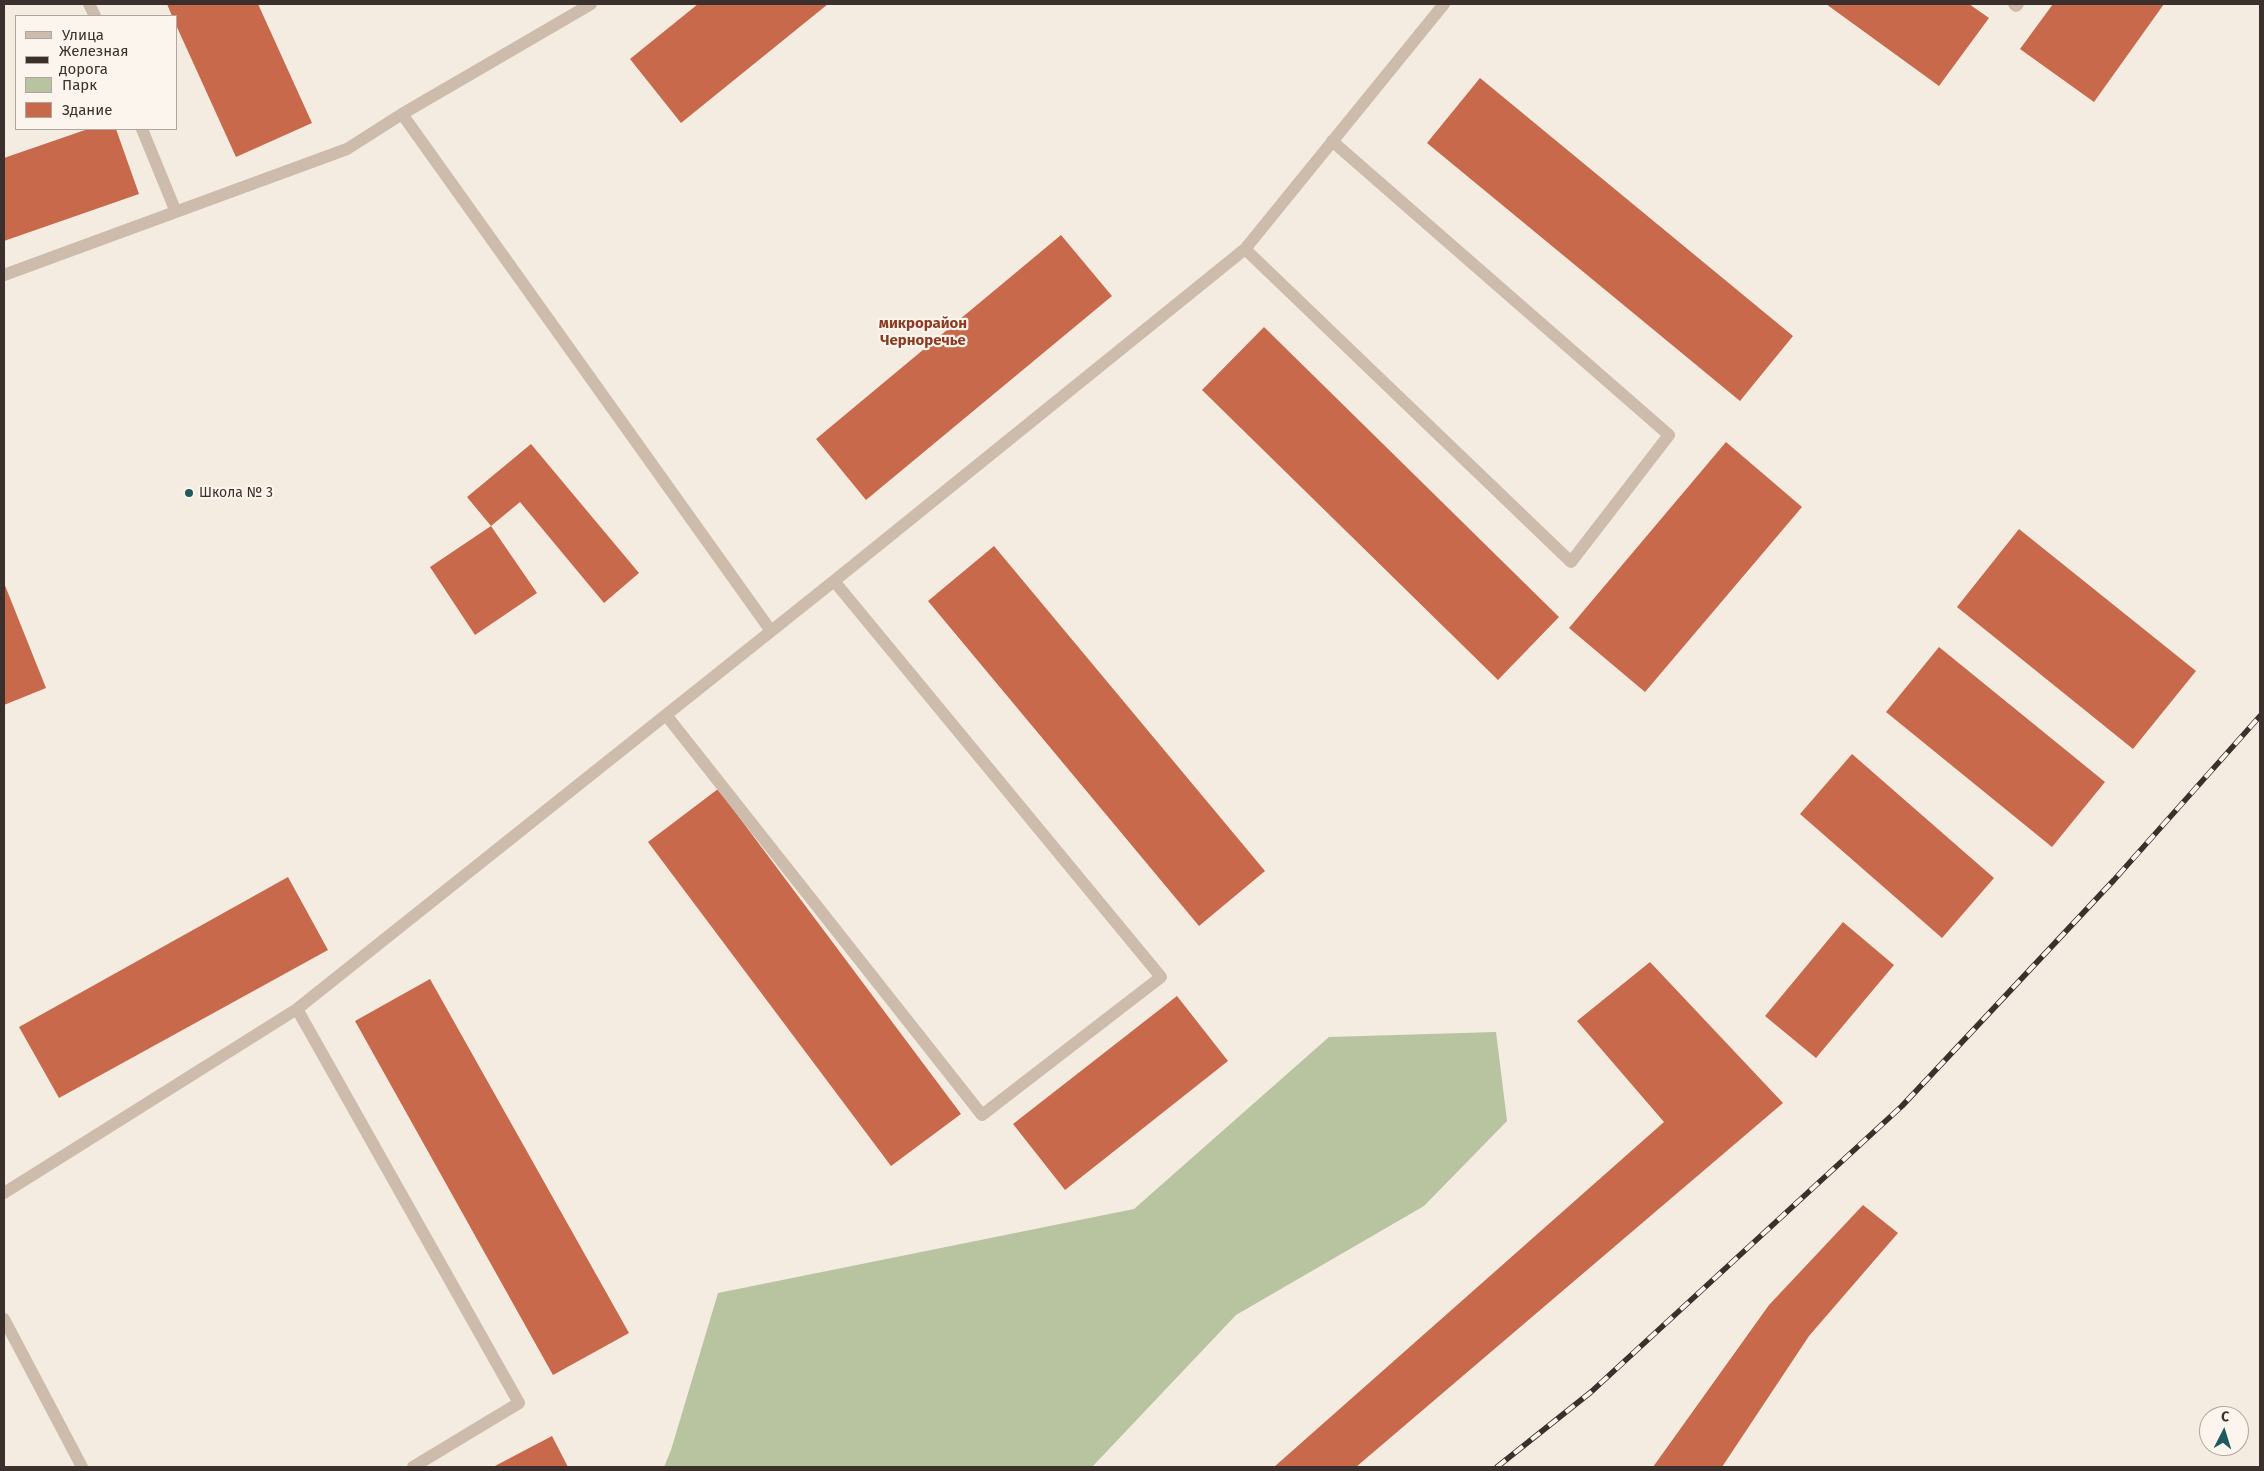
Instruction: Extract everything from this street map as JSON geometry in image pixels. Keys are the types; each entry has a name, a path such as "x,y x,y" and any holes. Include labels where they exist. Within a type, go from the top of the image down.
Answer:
{"street":[{"path":"4,275 347,149 402,114 591,4"},
{"path":"4,1193 297,1009 834,581 1245,248 1444,4"},
{"path":"2014,4 2016,6 2018,4"},
{"path":"402,114 771,631"},
{"path":"142,130 176,212"},
{"path":"1245,248 1571,562 1670,435 1332,142"},
{"path":"666,715 982,1115 1161,977 834,581"},
{"path":"297,1009 519,1403 413,1467"},
{"path":"4,1319 82,1467"}],"green space":[{"path":"1496,1032 1507,1121 1424,1206 1236,1315 1092,1467 664,1467 671,1450 718,1293 1134,1209 1329,1037"}],"building":[{"path":"167,4 258,4 312,123 236,157 178,29 178,15 172,15"},
{"path":"698,4 828,4 681,123 630,59"},
{"path":"1826,4 1969,4 1989,18 1939,86"},
{"path":"2053,4 2164,4 2094,102 2020,49"},
{"path":"1480,78 1793,336 1740,401 1427,143"},
{"path":"85,130 116,130 139,194 4,241 4,158"},
{"path":"1061,235 1112,296 866,500 816,439"},
{"path":"1264,327 1559,617 1498,680 1202,390"},
{"path":"1726,442 1802,507 1645,692 1569,628"},
{"path":"531,444 639,573 604,603 520,502 491,526 467,497"},
{"path":"491,526 537,593 475,635 430,567"},
{"path":"2019,529 2196,671 2133,749 1957,607"},
{"path":"994,546 1265,871 1199,926 928,601"},
{"path":"4,583 46,688 4,705"},
{"path":"1939,647 2105,782 2052,847 1886,712"},
{"path":"1852,754 1994,878 1942,938 1800,814"},
{"path":"718,789 961,1114 891,1166 648,842"},
{"path":"288,877 328,950 59,1098 19,1027"},
{"path":"1843,922 1894,965 1816,1058 1765,1016"},
{"path":"1650,962 1783,1103 1356,1467 1274,1467 1664,1122 1577,1021"},
{"path":"430,979 629,1333 553,1375 355,1021"},
{"path":"1177,996 1228,1061 1065,1190 1013,1124"},
{"path":"1863,1205 1898,1233 1809,1336 1722,1467 1653,1467 1769,1305"},
{"path":"552,1436 568,1467 493,1467"}],"railway":[{"path":"1497,1467 1591,1392 1902,1106 2114,880 2260,716"}],"place":[{"name":"Школа № 3","path":"189,493"}],"district":[{"name":"микрорайон Черноречье","path":"923,332"}]}
